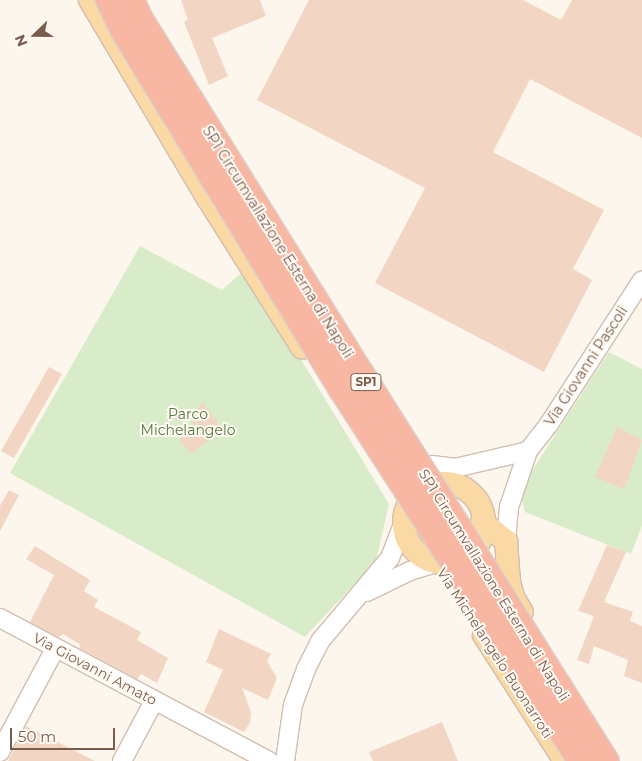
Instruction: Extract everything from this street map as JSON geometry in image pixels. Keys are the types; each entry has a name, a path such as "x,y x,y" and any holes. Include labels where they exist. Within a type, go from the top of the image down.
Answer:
{"highway":[{"name":"SP1 Circumvallazione Esterna di Napoli","path":"109,0 124,31 343,391 581,761"},
{"name":"SP1 Circumvallazione Esterna di Napoli","path":"131,0 141,21 356,366 606,761"}],"main road":[{"path":"90,0 206,197 404,517 406,538 413,550 424,558 437,563 451,563 464,558 475,549 482,537 483,511 478,501 461,486 441,477 170,50 144,0"},
{"path":"404,517 418,491 441,477"},
{"path":"482,522 506,541 509,582 514,599 616,761"},
{"name":"Via Michelangelo Buonarroti","path":"437,563 565,761"}],"street":[{"name":"Via Giovanni Pascoli","path":"506,541 509,506 528,451 548,424 642,280"},
{"path":"441,477 446,469 473,465 528,451"},
{"path":"441,477 473,465"},
{"path":"482,522 509,506"},
{"name":"Via Michelangelo Buonarroti","path":"285,761 293,705 306,669 321,640 362,594 390,558 404,517"},
{"name":"Via Michelangelo Buonarroti","path":"362,594 410,571 437,563"},
{"name":"Via Giovanni Amato","path":"0,618 55,649 269,761"},
{"path":"0,752 55,649"},
{"path":"122,761 154,700"}],"green space":[{"name":"Parco Michelangelo","path":"140,246 222,290 246,269 389,504 376,561 305,637 10,473"},
{"path":"609,352 642,369 642,526 631,554 525,512 522,500 531,472"}],"building":[{"path":"181,0 260,0 266,16 212,38 228,76 209,85 184,22 188,20"},
{"path":"309,0 523,0 561,20 572,0 642,0 642,138 530,79 493,152 604,210 573,269 592,280 544,372 375,283 425,188 257,100"},
{"path":"49,367 62,374 14,458 1,451"},
{"path":"203,403 223,429 191,454 179,440 195,427 190,415"},
{"path":"617,427 642,440 624,489 595,477"},
{"path":"9,490 19,495 0,531 0,506"},
{"path":"607,545 626,552 604,602 633,612 630,621 642,626 642,683 624,676 628,660 594,646 589,664 577,660 594,616 578,611"},
{"path":"35,546 90,580 84,591 98,600 94,607 141,632 137,640 168,658 157,683 141,674 137,679 79,648 81,645 63,634 58,637 30,622 54,575 26,559"},
{"path":"219,629 271,654 267,661 277,678 268,700 242,688 251,712 250,723 244,732 204,712 223,670 206,662"},
{"path":"442,722 458,761 373,761 369,752"},
{"path":"26,726 95,761 8,761"}]}
